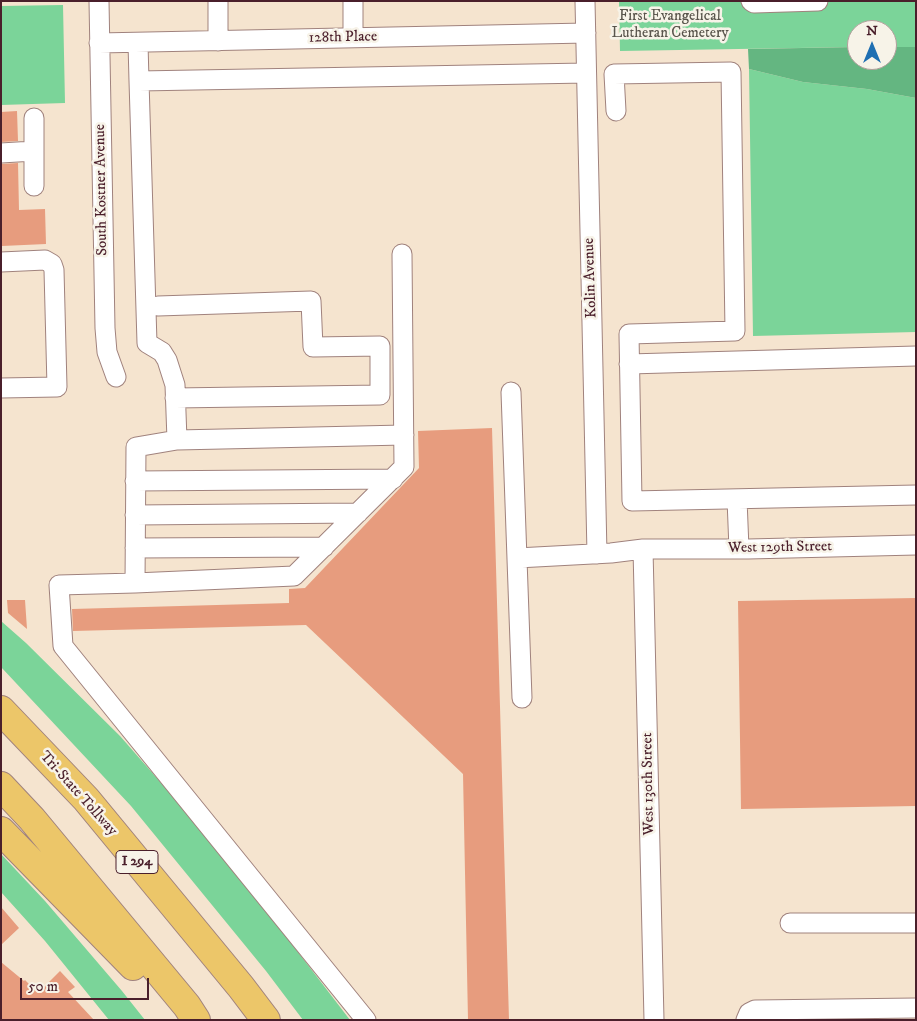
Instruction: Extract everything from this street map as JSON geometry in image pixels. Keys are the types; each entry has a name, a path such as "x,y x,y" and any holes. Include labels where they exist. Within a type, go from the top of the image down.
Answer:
{"highway":[{"name":"Tri-State Tollway","path":"1,710 86,799 266,1020"},
{"path":"1,786 39,826 187,1006 196,1020"},
{"path":"1,832 186,1020"}],"street":[{"name":"South Kostner Avenue","path":"99,1 105,328 107,352 116,377"},
{"path":"218,1 218,41"},
{"path":"353,1 353,38"},
{"name":"Kolin Avenue","path":"585,1 597,554"},
{"path":"751,1 754,3 818,1"},
{"name":"128th Place","path":"100,43 586,33"},
{"path":"138,42 147,343 162,352 167,360 175,386 176,440"},
{"path":"616,110 614,74 731,72 735,331 629,334 632,501 916,495"},
{"path":"139,81 586,73"},
{"path":"34,118 34,186"},
{"path":"1,153 34,151"},
{"path":"366,1020 63,646 58,585 294,576 404,467 402,254"},
{"path":"1,262 45,260 52,264 54,270 58,387 1,388"},
{"path":"158,306 312,301 313,347 380,346 380,395 176,398"},
{"path":"630,364 916,356"},
{"path":"511,392 522,698"},
{"path":"135,583 136,448 176,440 404,436"},
{"path":"135,481 393,479"},
{"path":"737,498 739,549"},
{"path":"135,515 358,513"},
{"name":"West 129th Street","path":"517,558 597,554 643,549 916,545"},
{"path":"135,548 324,547"},
{"name":"West 130th Street","path":"643,549 654,1020"},
{"path":"790,924 916,923"},
{"path":"746,1020 749,1013 754,1010 916,1008"}],"green space":[{"name":"First Evangelical Lutheran Cemetery","path":"619,1 916,1 916,47 897,47 897,20 847,20 847,47 620,51"},
{"path":"63,5 65,103 1,105 1,6"},
{"path":"847,47 847,70 897,70 897,47 916,47 916,98 867,89 803,82 749,69 748,49"},
{"path":"749,69 803,82 867,89 916,98 916,332 753,336"},
{"path":"1,621 26,643 120,736 219,849 350,1020 303,1020 266,971 131,806 1,667"},
{"path":"1,854 45,901 145,1020 109,1020 45,941 1,892"}],"building":[{"path":"17,111 18,141 1,142 1,112"},
{"path":"18,163 19,210 45,209 46,244 2,246 1,164"},
{"path":"492,428 509,1020 468,1020 463,774 306,625 73,631 72,609 289,603 289,589 305,588 419,468 418,431"},
{"path":"916,598 916,806 741,809 738,601"},
{"path":"7,600 25,600 27,629 8,613"},
{"path":"1,907 19,928 1,945"},
{"path":"1,962 25,980 38,993 60,971 75,987 68,992 94,1020 1,1020"}]}
